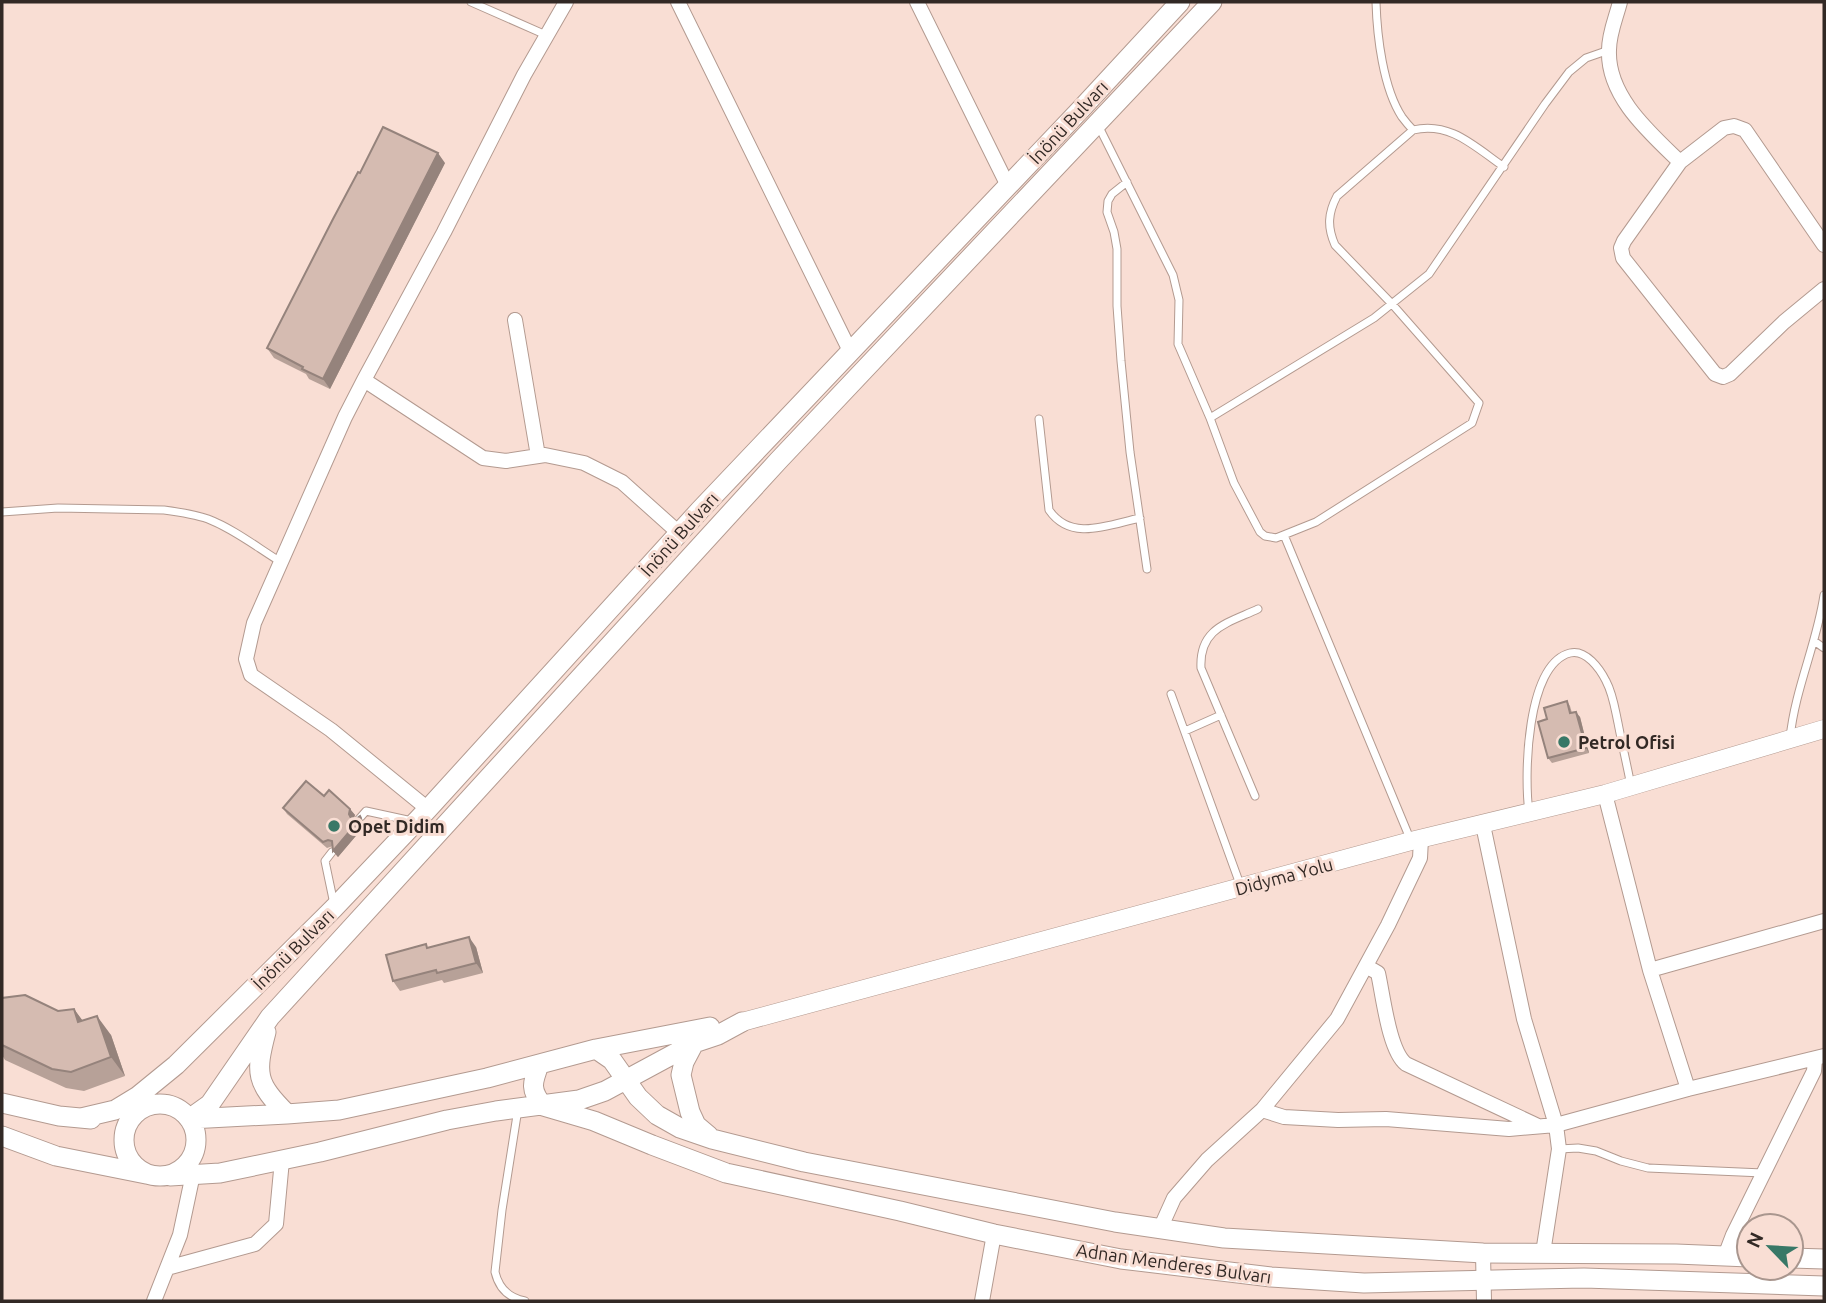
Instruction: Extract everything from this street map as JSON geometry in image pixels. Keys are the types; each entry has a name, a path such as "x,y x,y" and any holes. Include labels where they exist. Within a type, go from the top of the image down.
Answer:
{"main road":[{"name":"İnönü Bulvarı","path":"176,1065 422,816 679,533 1180,2"},
{"name":"İnönü Bulvarı","path":"189,1119 210,1104 270,1017 778,461 1212,2"},
{"path":"270,1017 259,1059 260,1079 268,1095 288,1114"},
{"path":"2,1136 56,1156 158,1177 220,1173 320,1152 447,1120 579,1100 605,1091 694,1043 718,1035 742,1022"},
{"path":"189,1119 339,1110 487,1078 596,1049 742,1022"},
{"path":"694,1043 684,1062 681,1075 696,1125 712,1139"},
{"name":"Adnan Menderes Bulvarı","path":"596,1049 612,1060 638,1097 657,1115 680,1128 712,1139 804,1162 1115,1222 1224,1238 1483,1254 1735,1256"},
{"path":"153,1105 176,1065"},
{"path":"81,1118 115,1110 138,1096 176,1065"},
{"path":"539,1065 533,1088 535,1096 543,1106"},
{"path":"2,1102 59,1116 130,1121"},
{"path":"147,1174 138,1169 126,1152 126,1130 130,1121 144,1108 163,1104 182,1112 189,1119 195,1129 197,1141 189,1163 170,1176"},
{"name":"Adnan Menderes Bulvarı","path":"543,1106 594,1121 726,1172 900,1210 994,1234 1121,1259 1271,1277 1364,1283 1584,1278 1824,1286"},
{"path":"1805,1258 1824,1259"}],"street":[{"path":"422,816 331,730 251,675 246,659 254,623 345,417 524,75 566,2"},
{"path":"678,2 850,351"},
{"path":"917,2 1008,186"},
{"path":"1620,2 1609,50 1617,89 1657,139 1680,162"},
{"path":"1824,245 1745,130 1734,126 1724,128 1680,162 1623,241 1621,253 1715,374 1723,377 1730,374 1784,322 1824,289"},
{"path":"515,320 538,456"},
{"path":"364,380 483,458 506,461 545,455 584,463 622,482 679,533"},
{"name":"Didyma Yolu","path":"742,1022 1416,840 1605,794 1824,729"},
{"path":"1605,794 1650,970 1688,1089"},
{"path":"1483,825 1524,1019 1556,1125 1559,1149 1543,1253"},
{"path":"1160,1228 1174,1198 1207,1160 1262,1110 1337,1019 1388,925 1420,858 1416,840"},
{"path":"1650,970 1824,921"},
{"path":"1366,966 1378,974 1394,1046 1401,1060 1536,1125"},
{"path":"1262,1110 1284,1117 1386,1119 1509,1129 1556,1125 1820,1057"},
{"path":"1725,1256 1820,1057"},
{"path":"167,1268 255,1244 275,1224 282,1160"},
{"path":"154,1301 180,1235 193,1174"},
{"path":"982,1301 994,1234"},
{"path":"1483,1254 1484,1301"}],"lane":[{"path":"471,2 547,35"},
{"path":"1376,2 1377,33 1388,85 1401,116 1413,130"},
{"path":"1210,418 1374,318 1429,274 1569,72 1586,58 1609,50"},
{"path":"1097,123 1172,275 1179,300 1178,344 1234,483 1260,532 1270,538 1317,522 1472,423 1479,403 1392,304 1335,245 1331,235 1330,215 1338,196 1413,130 1434,127 1453,132 1503,167"},
{"path":"1126,182 1112,194 1107,212 1117,249 1121,361 1130,452 1147,569"},
{"path":"1039,419 1049,510 1054,518 1070,528 1087,530 1140,518"},
{"path":"2,512 58,508 178,512 208,519 223,526 281,562"},
{"path":"1284,535 1416,840"},
{"path":"1790,739 1792,719 1821,619 1824,595"},
{"path":"1255,796 1201,668 1202,648 1215,629 1258,609"},
{"path":"1814,641 1824,648"},
{"path":"1529,813 1526,776 1534,709 1549,671 1558,659 1569,654 1580,653 1590,660 1607,682 1631,786"},
{"path":"1171,694 1241,888"},
{"path":"1185,731 1221,715"},
{"path":"359,819 366,811 422,816"},
{"path":"332,852 325,861 334,908"},
{"path":"518,1108 495,1272 503,1291 517,1300 525,1301"},
{"path":"1559,1149 1596,1151 1648,1168 1763,1174"}],"building":[{"path":"383,127 438,153 323,379 267,348"},
{"path":"1567,701 1570,713 1576,712 1586,748 1548,758 1538,722 1547,719 1544,708"},
{"path":"306,781 324,796 329,790 350,809 351,818 361,818 333,851 332,841 323,842 283,808"},
{"path":"469,937 476,963 393,981 386,955 426,944 427,948"},
{"path":"25,995 58,1011 74,1009 78,1022 97,1016 111,1057 71,1072 52,1069 2,1045 2,998"}],"place":[{"name":"Petrol Ofisi","path":"1564,742"},
{"name":"Opet Didim","path":"334,826"}]}
